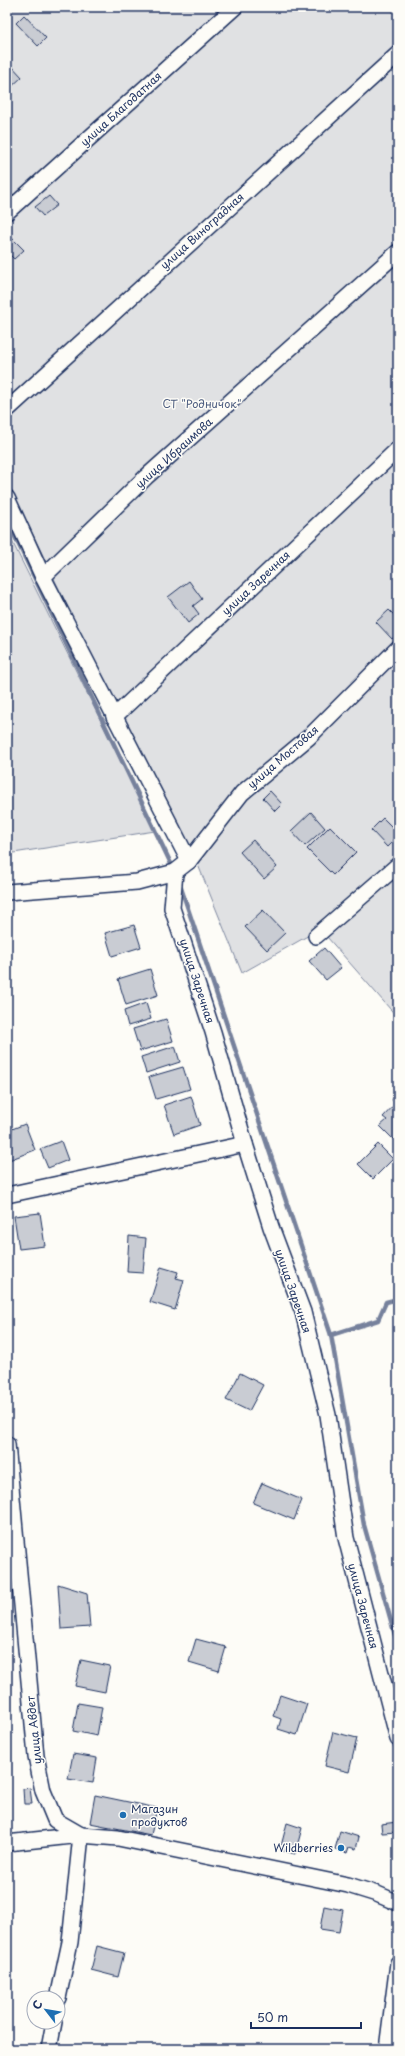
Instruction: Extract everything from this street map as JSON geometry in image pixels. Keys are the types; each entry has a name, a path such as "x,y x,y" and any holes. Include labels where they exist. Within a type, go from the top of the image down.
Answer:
{"street":[{"name":"улица Благодатная","path":"7,212 235,7"},
{"name":"улица Виноградная","path":"7,410 398,54"},
{"name":"улица Ибраимова","path":"43,577 146,477 398,252"},
{"name":"улица Заречная","path":"114,718 398,449"},
{"path":"7,498 43,577 114,718 190,861"},
{"name":"улица Мостовая","path":"175,872 190,861 242,793 309,737 398,648"},
{"path":"316,936 398,865"},
{"path":"7,892 137,882 175,872"},
{"name":"улица Заречная","path":"175,872 172,908 213,1032 245,1144 271,1226 303,1312 328,1415 346,1538 398,1739"},
{"path":"7,1196 245,1144"},
{"name":"улица Авдет","path":"7,1444 36,1756 43,1791 55,1820 81,1835"},
{"path":"7,1843 81,1835 118,1838 348,1885 377,1894 398,1903"},
{"path":"60,1990 70,1942 81,1835"},
{"path":"387,2049 398,1963"},
{"path":"49,2049 53,2030"}],"green space":[{"name":"СТ \"Родничок\"","path":"7,7 398,7 398,1018 320,929 242,973 194,855 119,713 7,481"},
{"path":"7,531 155,831 7,854"}],"building":[{"path":"24,15 46,38 38,46 16,23"},
{"path":"11,65 22,77 10,88 7,85 7,69"},
{"path":"49,196 57,205 43,216 35,207"},
{"path":"7,233 24,250 14,259 7,252"},
{"path":"189,581 202,599 193,606 199,614 188,623 168,597"},
{"path":"389,610 398,619 398,633 392,639 376,622"},
{"path":"270,791 282,804 275,811 263,798"},
{"path":"311,812 325,828 305,846 291,831"},
{"path":"383,818 398,833 398,836 387,847 371,830"},
{"path":"330,826 356,852 333,875 307,849"},
{"path":"253,840 277,867 264,879 240,852"},
{"path":"263,910 285,933 267,950 245,927"},
{"path":"134,925 141,947 112,956 105,933"},
{"path":"324,948 341,968 326,980 309,961"},
{"path":"150,969 158,995 126,1005 118,979"},
{"path":"146,1003 151,1019 128,1026 124,1011"},
{"path":"166,1019 173,1041 140,1051 133,1029"},
{"path":"175,1046 180,1062 146,1073 141,1057"},
{"path":"183,1067 190,1089 156,1099 149,1077"},
{"path":"398,1093 398,1136 394,1140 380,1126 387,1120 383,1117 396,1103 392,1100"},
{"path":"191,1096 200,1125 174,1134 164,1105"},
{"path":"25,1124 35,1150 9,1160 7,1155 7,1131"},
{"path":"61,1141 68,1160 48,1168 40,1149"},
{"path":"378,1144 393,1159 373,1179 358,1164"},
{"path":"40,1213 45,1246 19,1249 14,1216"},
{"path":"129,1236 146,1238 143,1273 127,1272"},
{"path":"161,1267 178,1272 176,1278 184,1280 175,1310 150,1302"},
{"path":"240,1373 263,1385 249,1411 226,1400"},
{"path":"262,1483 302,1500 294,1520 253,1503"},
{"path":"58,1584 87,1593 90,1627 61,1629"},
{"path":"196,1639 226,1647 219,1671 189,1662"},
{"path":"81,1660 110,1666 105,1692 75,1686"},
{"path":"280,1695 307,1704 297,1735 278,1729 281,1719 273,1716"},
{"path":"78,1703 102,1707 97,1736 73,1731"},
{"path":"333,1732 357,1738 349,1772 325,1766"},
{"path":"73,1754 97,1758 93,1783 68,1779"},
{"path":"30,1788 32,1804 24,1804 23,1789"},
{"name":"Магазин продуктов","path":"95,1795 157,1808 151,1835 90,1823"},
{"path":"397,1822 398,1832 382,1833 381,1824"},
{"path":"287,1823 302,1828 295,1854 280,1850"},
{"path":"340,1831 359,1837 356,1849 349,1847 347,1853 335,1849"},
{"path":"324,1906 343,1910 339,1932 320,1929"},
{"path":"97,1946 124,1953 118,1977 91,1970"}],"waterway":[{"path":"7,520 174,870"},
{"path":"180,885 331,1335 364,1525 398,1646"},
{"path":"331,1335 378,1320 386,1302 398,1299"}],"place":[{"name":"Магазин продуктов","path":"123,1815"},
{"name":"Wildberries","path":"341,1848"}]}
